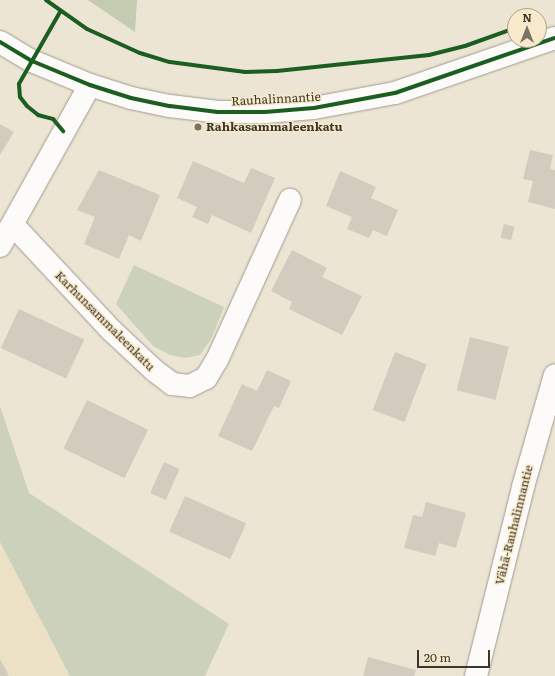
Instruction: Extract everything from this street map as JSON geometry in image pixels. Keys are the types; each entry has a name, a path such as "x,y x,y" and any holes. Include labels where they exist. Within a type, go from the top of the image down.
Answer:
{"street":[{"name":"Rauhalinnantie","path":"0,42 32,61 90,85 170,106 218,112 314,108 395,93 555,38"},
{"path":"0,246 90,85"},
{"name":"Karhunsammaleenkatu","path":"13,225 111,330 154,371 172,384 190,386 206,378 218,360 290,200"},
{"name":"Vähä-Rauhalinnantie","path":"476,676 523,487 555,375"}],"shaded area":[{"path":"0,542 70,676 0,676"}],"green space":[{"path":"88,0 137,0 135,32"},
{"path":"134,265 224,307 211,339 200,355 185,358 170,355 153,346 116,304"},
{"path":"0,406 29,493 229,624 205,676 70,676 0,542"}],"building":[{"path":"0,124 14,132 0,155"},
{"path":"530,150 553,155 550,169 555,170 555,209 528,202 533,181 523,179"},
{"path":"193,161 244,183 251,168 275,178 251,233 212,215 208,224 192,217 197,207 177,198"},
{"path":"99,170 160,195 141,241 129,235 119,259 84,244 95,217 77,210"},
{"path":"340,171 376,187 371,198 398,210 387,236 373,230 369,238 347,229 352,217 326,206"},
{"path":"504,224 515,227 511,240 500,238"},
{"path":"292,250 327,268 322,277 362,296 342,335 289,309 292,302 271,291"},
{"path":"19,309 84,339 66,378 1,348"},
{"path":"470,337 509,347 496,400 457,390"},
{"path":"395,352 427,364 405,422 373,410"},
{"path":"267,370 291,381 279,408 274,406 252,451 218,436 242,384 257,391"},
{"path":"87,400 148,430 124,478 63,449"},
{"path":"164,462 180,469 166,500 150,493"},
{"path":"185,496 246,523 230,559 169,532"},
{"path":"426,502 466,513 456,548 439,543 435,556 404,548 413,515 422,517"},
{"path":"368,657 416,670 414,676 363,676"},
{"path":"0,659 9,676 0,676"}],"cycle path":[{"path":"46,0 87,29 140,53 170,62 245,72 277,71 429,55 465,46 507,31"},
{"path":"60,12 19,84 20,97 27,106 38,115 53,119 63,131"},
{"path":"0,42 32,61 90,85 131,98 170,106 218,112 265,112 314,108 395,93 555,38"}],"place":[{"name":"Rahkasammaleenkatu","path":"198,127"}]}
